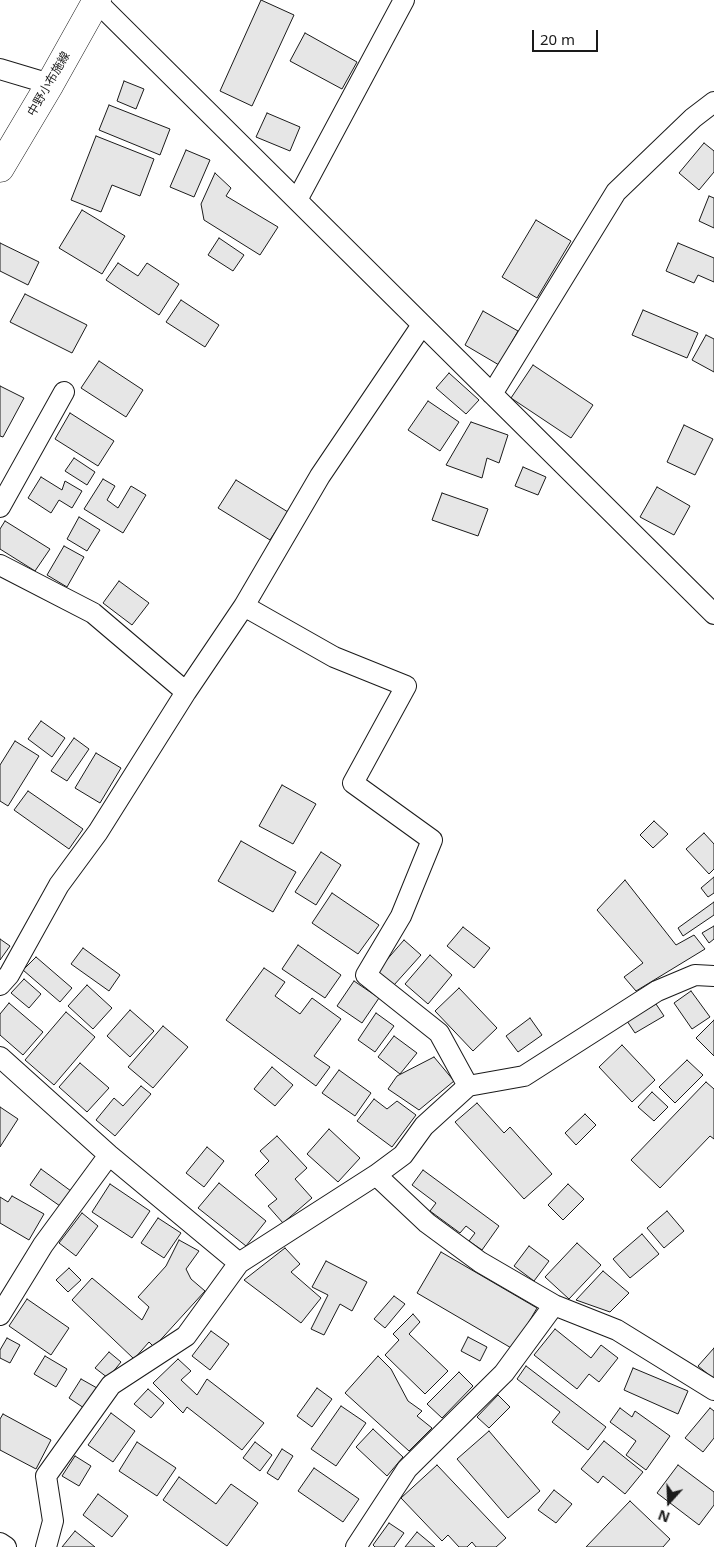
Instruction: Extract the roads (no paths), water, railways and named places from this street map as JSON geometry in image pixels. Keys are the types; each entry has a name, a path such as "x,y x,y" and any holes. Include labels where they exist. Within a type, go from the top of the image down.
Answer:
{"main road":[{"name":"中野小布施線","path":"0,168 97,0"}],"street":[{"path":"97,0 714,614"},
{"path":"297,200 404,0"},
{"path":"0,69 50,84"},
{"path":"492,394 616,192 693,118 714,102"},
{"path":"0,985 9,975 58,885 98,832 186,692 244,606 320,476 422,325"},
{"path":"0,507 64,392"},
{"path":"0,565 93,613 186,692"},
{"path":"244,606 334,657 406,686 353,783 432,840 401,916 366,975 439,1033 468,1086"},
{"path":"46,1547 53,1521 46,1476 111,1385 186,1336 238,1263 376,1176 404,1155 424,1126 468,1086 524,1076 657,991 695,975 714,976"},
{"path":"0,1057 109,1155 238,1263"},
{"path":"0,1315 43,1245 109,1155"},
{"path":"376,1176 427,1223 480,1262 554,1304 617,1330 714,1390"},
{"path":"356,1547 407,1469 504,1372 554,1304"},
{"path":"0,1543 6,1547"}]}
